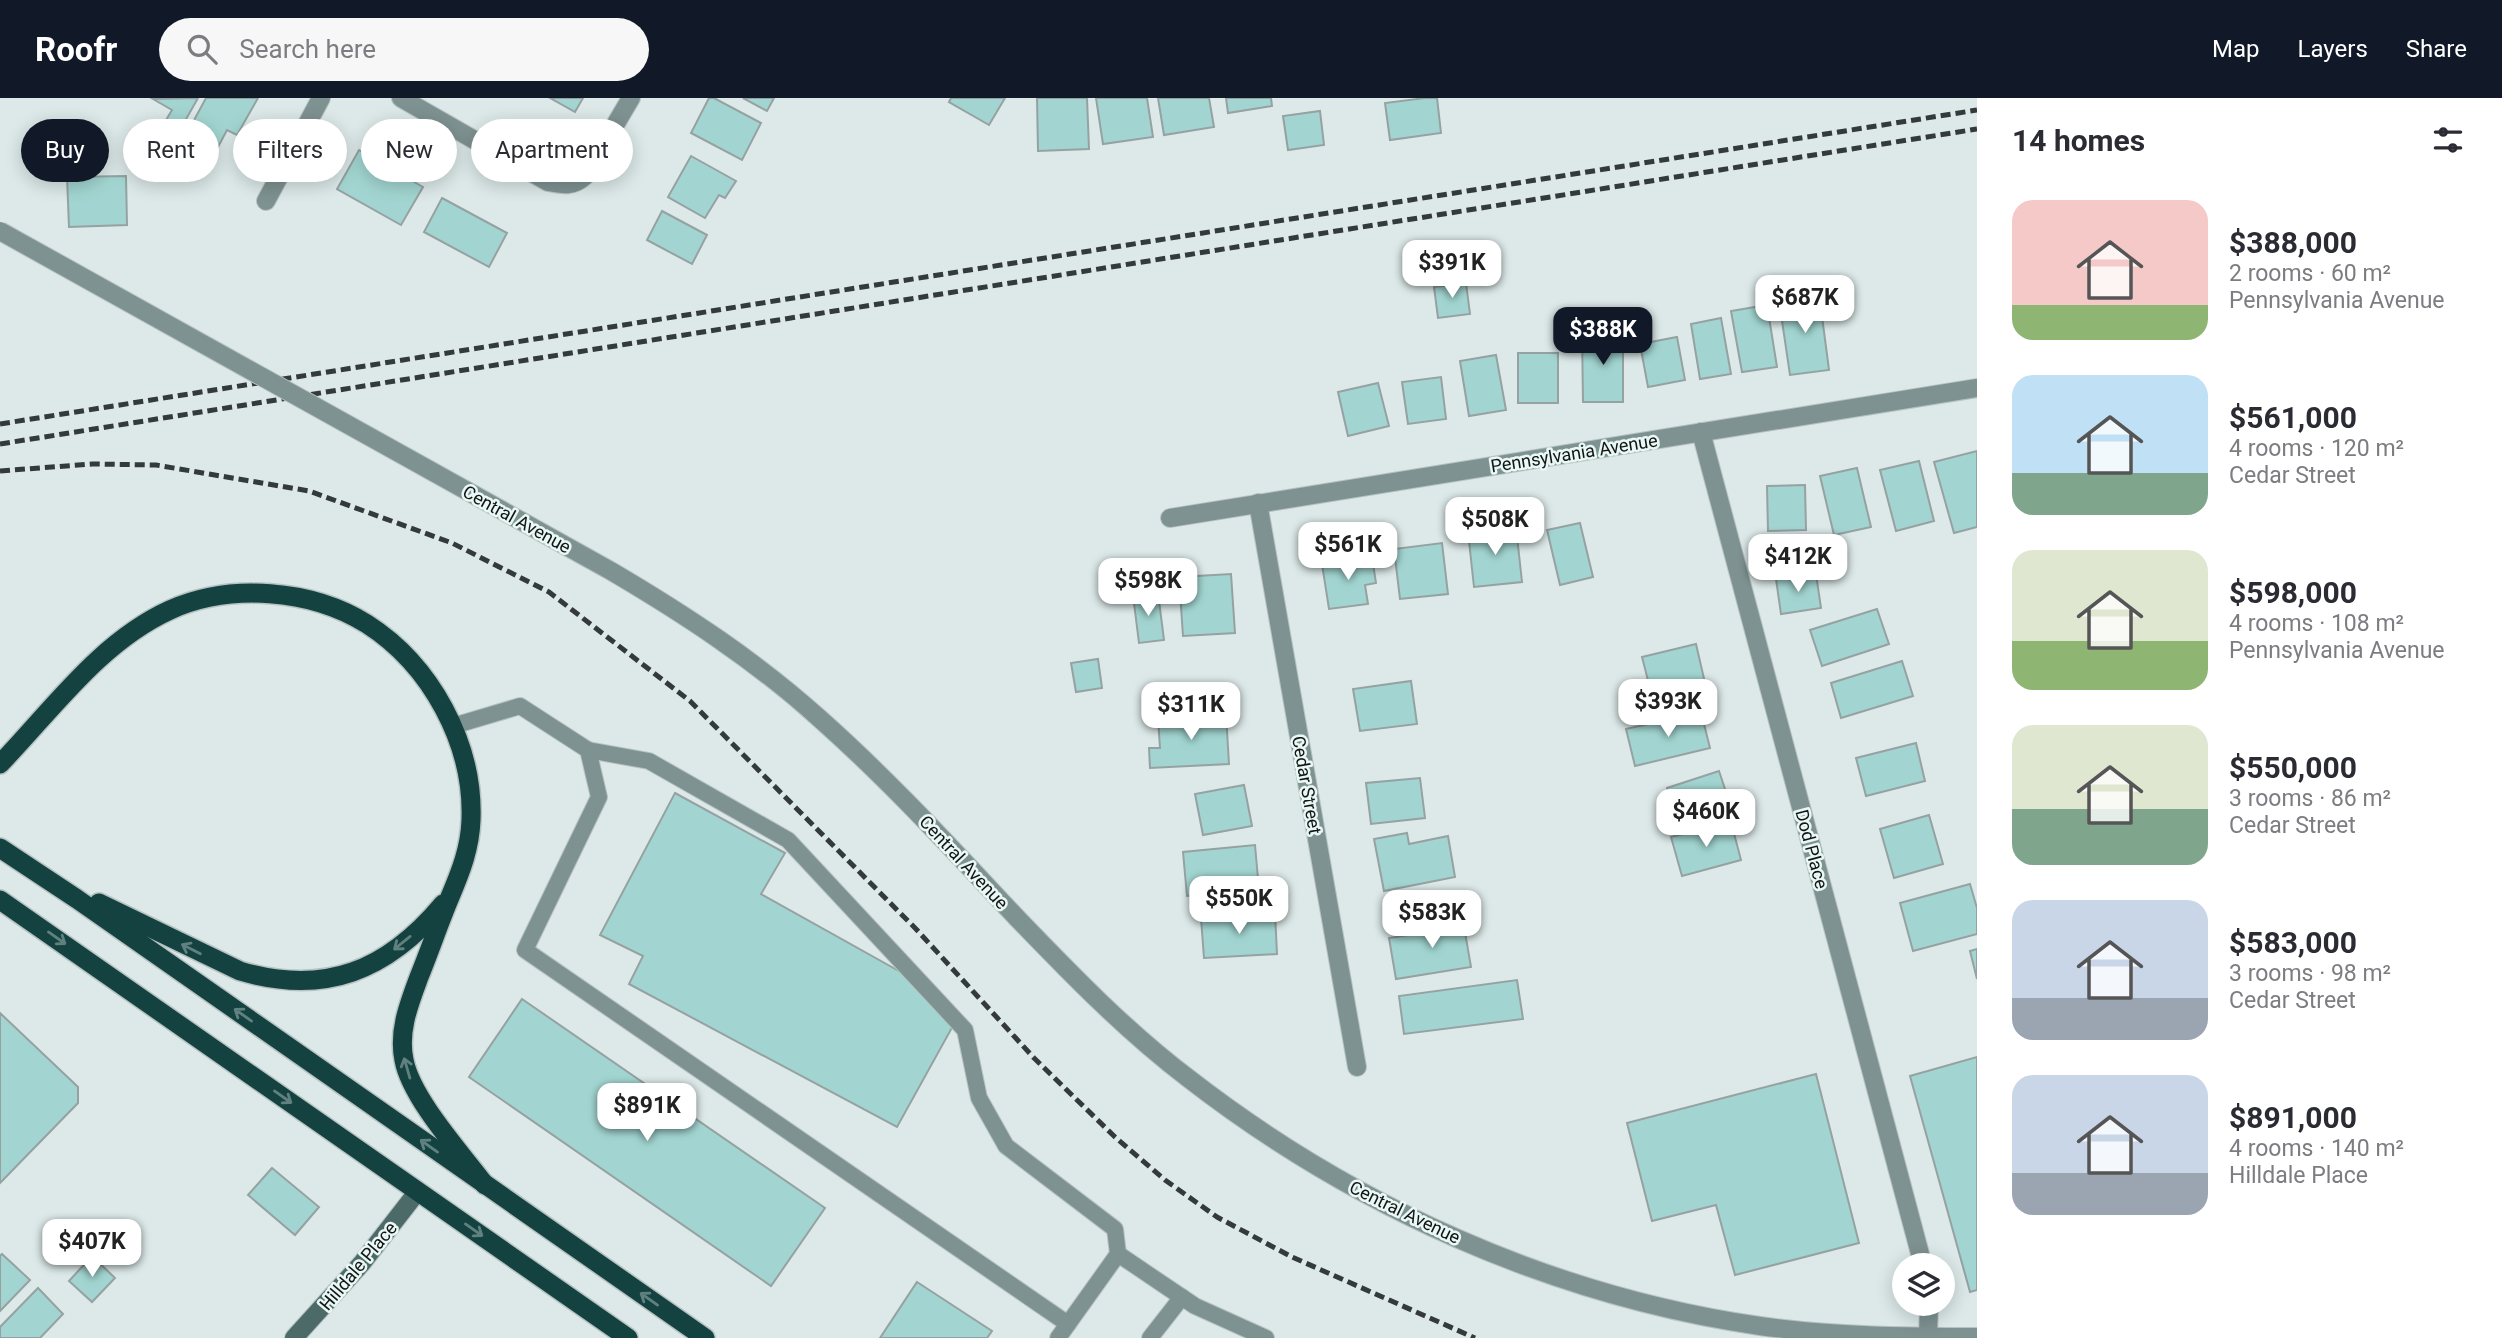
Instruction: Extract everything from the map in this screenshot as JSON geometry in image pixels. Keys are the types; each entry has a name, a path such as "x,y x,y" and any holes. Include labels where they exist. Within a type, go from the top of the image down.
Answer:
{"highway":[{"path":"2,762 99,658 137,627 194,602 240,595 284,595 327,607 366,624 387,639 433,689 453,726 466,770 471,817 466,860 408,1006 402,1042 404,1061 416,1094 485,1185"},
{"path":"0,848 705,1338"},
{"path":"36,871 215,961 240,971 282,981 301,982 340,976 373,964 404,942 451,895"},
{"path":"0,900 628,1338"}],"main road":[{"name":"Hilldale Place","path":"294,1338 362,1264 418,1191"}],"street":[{"path":"266,201 321,98"},
{"path":"401,98 548,182 565,185 577,183 593,165 631,98"},
{"name":"Central Avenue","path":"0,231 611,571 702,626 818,717 903,797 1102,1004 1196,1084 1308,1161 1373,1198 1432,1227 1547,1273 1690,1312 1792,1329 1928,1337 1977,1337"},
{"name":"Pennsylvania Avenue","path":"1170,518 1977,388"},
{"name":"Dod Place","path":"1701,432 1920,1253"},
{"name":"Cedar Street","path":"1258,503 1357,1067"},
{"path":"1928,1337 1929,1316"}],"lane":[{"path":"453,726 520,706 588,750 649,761 788,840 965,1030 979,1098 1006,1146 1115,1229 1118,1254 1063,1331 525,950 599,797 588,750"},
{"path":"1118,1254 1195,1307 1266,1338"},
{"path":"1150,1338 1182,1297"}],"building":[{"path":"198,98 186,119 167,119 172,110 153,99"},
{"path":"206,98 258,98 246,119 233,119 233,133 227,130 219,145 219,119 195,119"},
{"path":"550,98 583,98 575,112"},
{"path":"709,98 714,98 761,123 742,160 691,133"},
{"path":"743,98 774,98 767,111"},
{"path":"951,98 1005,98 989,125 949,102"},
{"path":"1037,98 1087,98 1089,149 1038,151"},
{"path":"1096,98 1147,98 1153,137 1103,144"},
{"path":"1158,98 1209,98 1214,127 1164,135"},
{"path":"1226,98 1271,98 1272,106 1228,113"},
{"path":"1437,98 1441,133 1390,140 1385,103"},
{"path":"1320,111 1324,145 1288,150 1283,116"},
{"path":"359,150 361,182 414,182 423,187 401,225 337,189 341,182 347,182 347,171"},
{"path":"691,156 736,181 725,198 719,195 705,218 668,197"},
{"path":"109,176 123,176 123,182 126,182 127,225 69,227 67,182 109,182"},
{"path":"442,198 507,233 489,267 424,232"},
{"path":"662,211 707,235 692,264 647,240"},
{"path":"1466,283 1470,314 1438,318 1434,287"},
{"path":"1813,286 1815,302 1820,301 1829,370 1790,375 1781,314 1797,312 1794,289"},
{"path":"1767,305 1777,367 1742,372 1731,311"},
{"path":"1721,318 1731,374 1700,379 1691,324"},
{"path":"1582,332 1623,332 1623,402 1583,402"},
{"path":"1677,337 1685,380 1648,387 1640,344"},
{"path":"1518,353 1558,353 1558,403 1518,403"},
{"path":"1496,355 1506,410 1469,416 1460,361"},
{"path":"1441,377 1446,419 1408,424 1402,382"},
{"path":"1378,383 1389,426 1348,436 1338,392"},
{"path":"1977,451 1977,527 1954,533 1934,462"},
{"path":"1919,461 1934,521 1896,531 1880,470"},
{"path":"1857,468 1871,527 1834,535 1820,476"},
{"path":"1805,485 1806,530 1768,531 1767,486"},
{"path":"1580,523 1593,577 1560,585 1547,530"},
{"path":"1516,527 1522,582 1474,587 1468,532"},
{"path":"1442,543 1448,594 1400,599 1394,549"},
{"path":"1372,557 1376,583 1365,585 1368,604 1329,609 1322,564"},
{"path":"1231,574 1235,633 1183,636 1179,577"},
{"path":"1816,574 1821,608 1781,614 1776,579"},
{"path":"1158,593 1164,640 1139,643 1133,595"},
{"path":"1877,609 1889,644 1822,666 1810,630"},
{"path":"1696,644 1705,683 1652,696 1642,657"},
{"path":"1098,659 1102,688 1076,692 1071,663"},
{"path":"1902,661 1913,696 1841,718 1831,683"},
{"path":"1411,681 1417,724 1360,731 1353,689"},
{"path":"1701,712 1710,748 1635,766 1626,729"},
{"path":"1226,714 1229,764 1150,768 1149,748 1160,748 1158,718"},
{"path":"1916,743 1925,781 1866,796 1856,758"},
{"path":"1719,771 1731,807 1679,825 1667,788"},
{"path":"1420,778 1425,818 1371,824 1366,783"},
{"path":"1244,785 1252,826 1203,835 1195,794"},
{"path":"675,793 785,853 761,894 906,975 954,1024 897,1127 629,984 643,956 600,935"},
{"path":"1929,815 1943,864 1894,878 1880,829"},
{"path":"1731,822 1741,860 1682,876 1671,837"},
{"path":"1407,833 1409,844 1448,836 1455,877 1384,891 1374,839"},
{"path":"1255,845 1259,890 1187,896 1183,852"},
{"path":"1970,884 1977,908 1977,934 1913,951 1900,903"},
{"path":"1275,913 1277,954 1204,958 1201,918"},
{"path":"1462,915 1471,967 1396,979 1389,938 1440,930 1438,919"},
{"path":"1977,949 1977,979 1970,951"},
{"path":"1517,980 1523,1019 1404,1034 1399,996"},
{"path":"522,999 825,1208 771,1286 469,1077"},
{"path":"0,1013 78,1087 78,1103 0,1183"},
{"path":"1977,1057 1977,1290 1970,1292 1910,1076"},
{"path":"1816,1074 1859,1243 1735,1275 1716,1205 1652,1221 1627,1123"},
{"path":"272,1168 319,1207 295,1235 248,1195"},
{"path":"2,1254 30,1280 0,1311 0,1256"},
{"path":"92,1256 115,1278 92,1302 69,1281"},
{"path":"917,1282 992,1331 987,1338 880,1338"},
{"path":"38,1288 63,1314 40,1338 0,1338 0,1327"}],"railway":[{"path":"0,424 1977,110"},
{"path":"0,444 1977,129"},
{"path":"0,471 92,464 156,465 309,491 452,543 549,592 690,701 916,929 1034,1058 1115,1137 1165,1180 1217,1217 1292,1257 1475,1338"}]}
